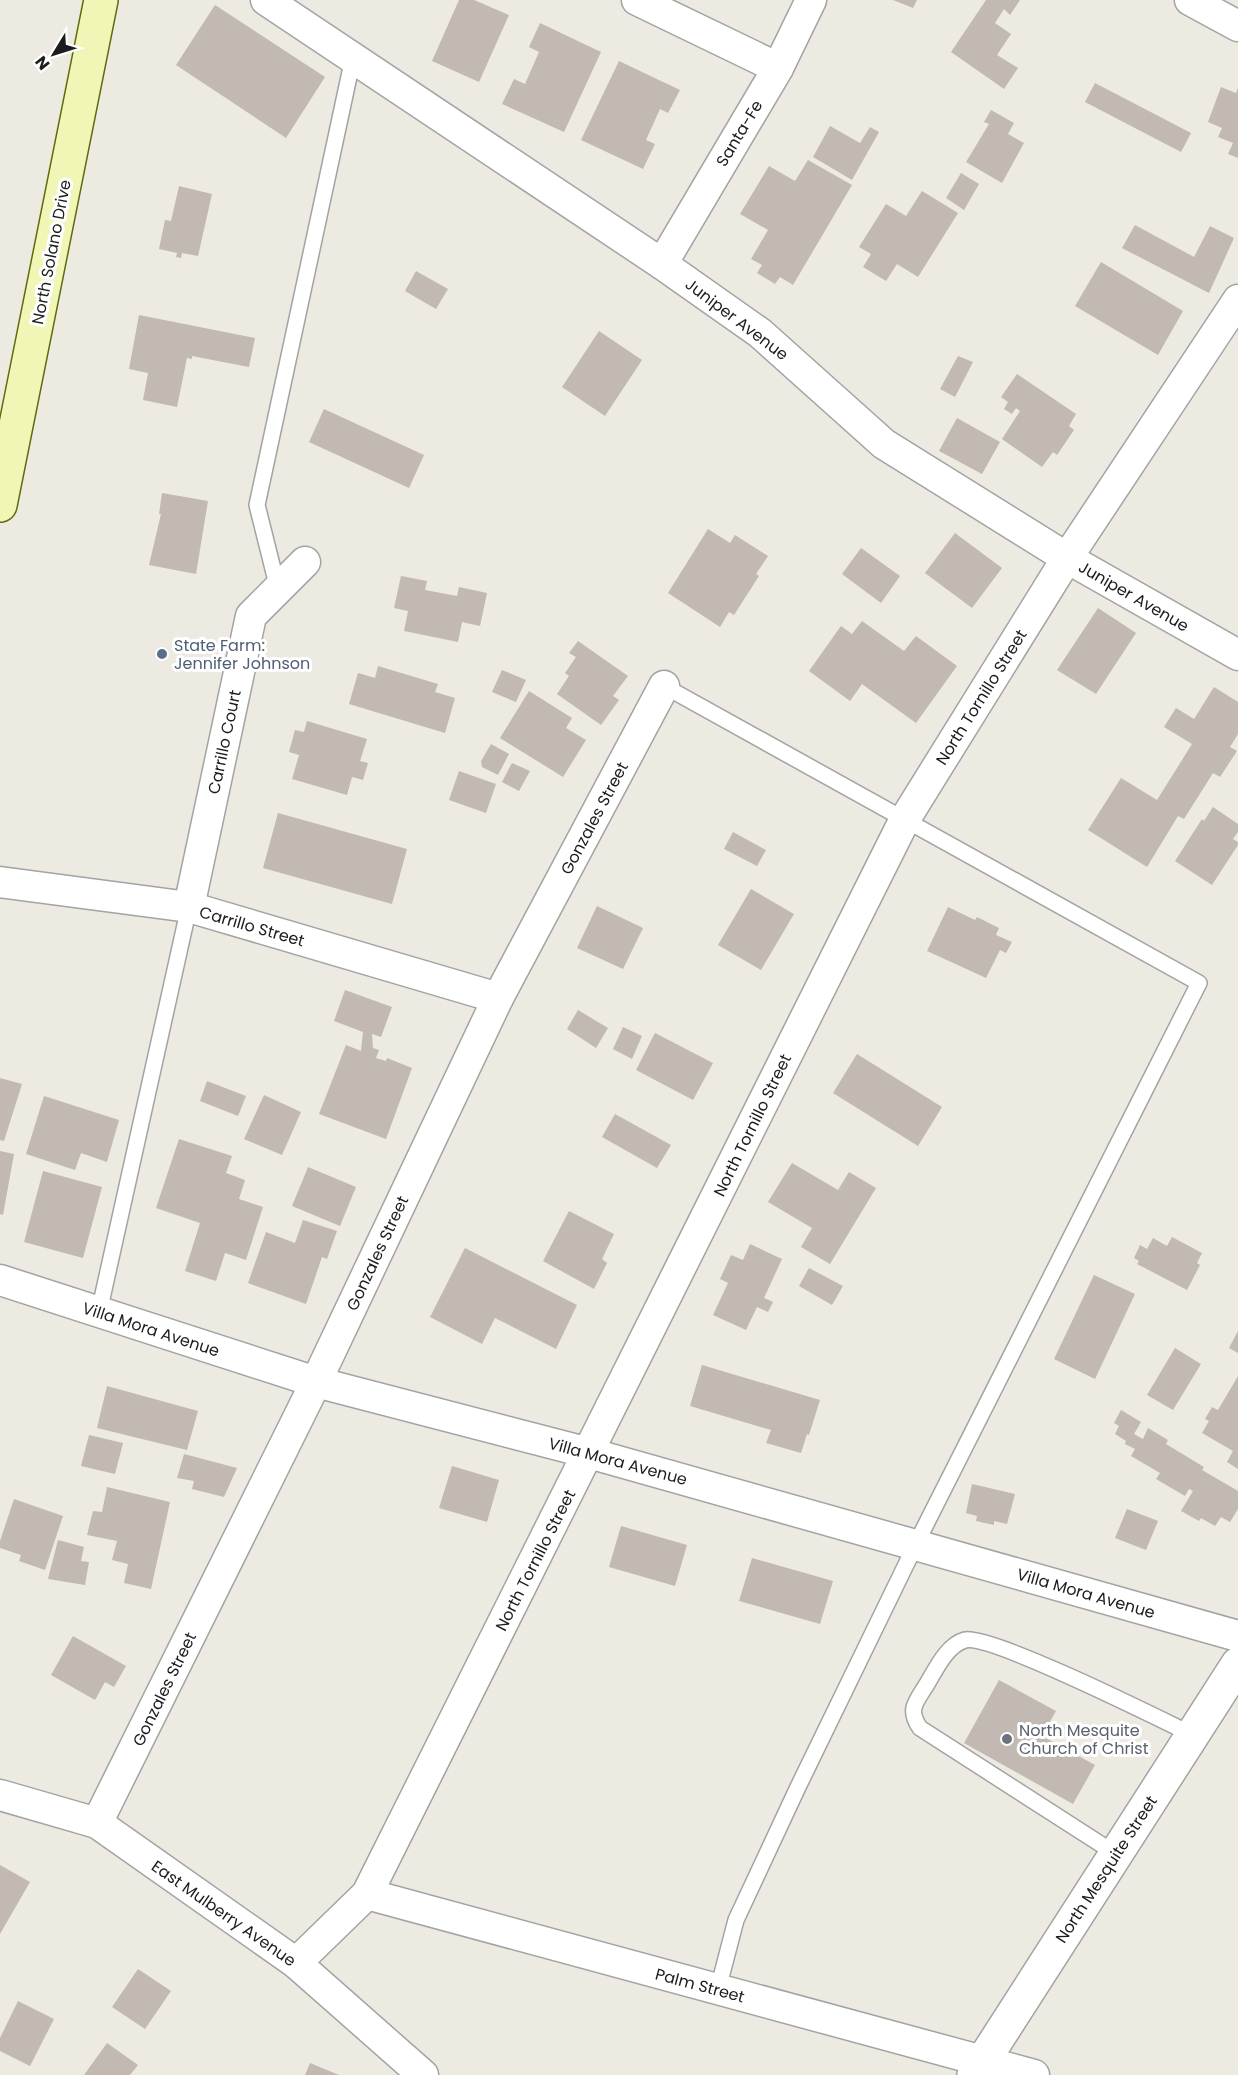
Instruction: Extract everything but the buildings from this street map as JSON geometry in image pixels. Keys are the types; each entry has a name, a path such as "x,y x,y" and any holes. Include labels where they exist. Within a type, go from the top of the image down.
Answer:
{"main road":[{"name":"North Solano Drive","path":"0,504 101,0"}],"street":[{"name":"Juniper Avenue","path":"266,0 662,264 760,333 884,444 1067,558 1238,655"},
{"path":"637,0 778,68"},
{"name":"Santa-Fe","path":"662,264 778,68 811,0"},
{"path":"1190,0 1238,26"},
{"name":"North Tornillo Street","path":"296,1963 367,1894 905,819 1067,558 1238,300"},
{"name":"Carrillo Court","path":"189,907 251,616 305,562"},
{"name":"Gonzales Street","path":"97,1823 316,1382 498,998 664,686"},
{"name":"Carrillo Street","path":"0,882 189,907 498,998"},
{"name":"Villa Mora Avenue","path":"0,1280 316,1382 589,1453 1238,1636"},
{"name":"North Mesquite Street","path":"979,2068 1238,1664"},
{"name":"East Mulberry Avenue","path":"0,1795 97,1823 296,1963 423,2075"},
{"name":"Palm Street","path":"367,1894 718,1989 979,2068 1034,2075"}],"lane":[{"path":"278,589 257,504 353,57"},
{"path":"664,686 1199,983 916,1545 736,1920 718,1989"},
{"path":"99,1312 189,907"},
{"path":"1116,1854 921,1728 913,1718 913,1707 940,1662 951,1649 965,1640 980,1641 1039,1663 1193,1735"}],"place":[{"name":"State Farm: Jennifer Johnson","path":"162,654"},
{"name":"North Mesquite Church of Christ","path":"1007,1739"}]}
